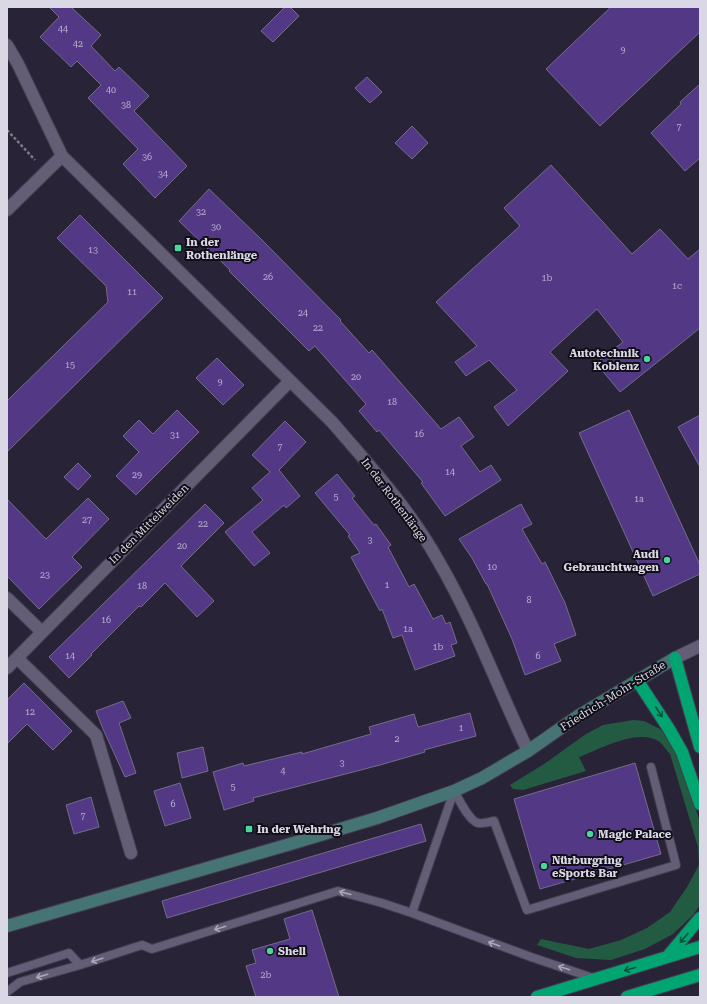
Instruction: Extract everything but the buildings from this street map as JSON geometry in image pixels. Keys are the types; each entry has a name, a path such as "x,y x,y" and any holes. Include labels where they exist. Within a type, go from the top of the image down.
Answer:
{"highway":[{"path":"675,658 700,747"},
{"path":"637,680 665,722 682,752 700,804"},
{"path":"667,957 700,918"},
{"path":"537,997 700,947"},
{"path":"627,997 700,975"}],"street":[{"name":"In der Rothenlänge","path":"7,45 18,64 62,156 332,422 372,469 421,532 439,561 469,617 528,751"},
{"path":"7,210 62,156"},
{"name":"In den Mittelweiden","path":"7,668 290,381"},
{"path":"7,598 42,632"},
{"name":"Friedrich-Mohr-Straße","path":"528,751 578,716 675,658 700,646"},
{"path":"17,658 96,736 132,853"},
{"path":"7,926 377,818 454,791 482,778 528,751"}],"lane":[{"path":"454,791 473,821 478,823 494,821 527,910 676,865 651,767"},
{"path":"412,913 454,791"},
{"path":"7,992 20,982 80,966 142,944 152,949 338,891 412,913 531,957 597,979"},
{"path":"7,973 69,953 80,966"}],"path":[{"path":"7,130 46,172"}],"green space":[{"path":"633,720 644,721 660,729 666,734 678,755 700,822 700,905 693,915 673,934 645,949 611,960 576,958 537,945 541,939 589,949 621,940 647,928 670,912 687,887 699,865 698,847 670,754 660,742 651,738 631,738 608,745 579,757 586,771 523,790 513,789 510,785 544,764 586,734 603,725"}],"place":[{"name":"In der Rothenlänge","path":"178,248"},
{"name":"Autotechnik Koblenz","path":"647,359"},
{"name":"Audi Gebrauchtwagen","path":"667,560"},
{"name":"In der Wehring","path":"249,829"},
{"name":"Magic Palace","path":"590,834"},
{"name":"Nürburgring eSports Bar","path":"544,866"},
{"name":"Shell","path":"270,951"}]}
